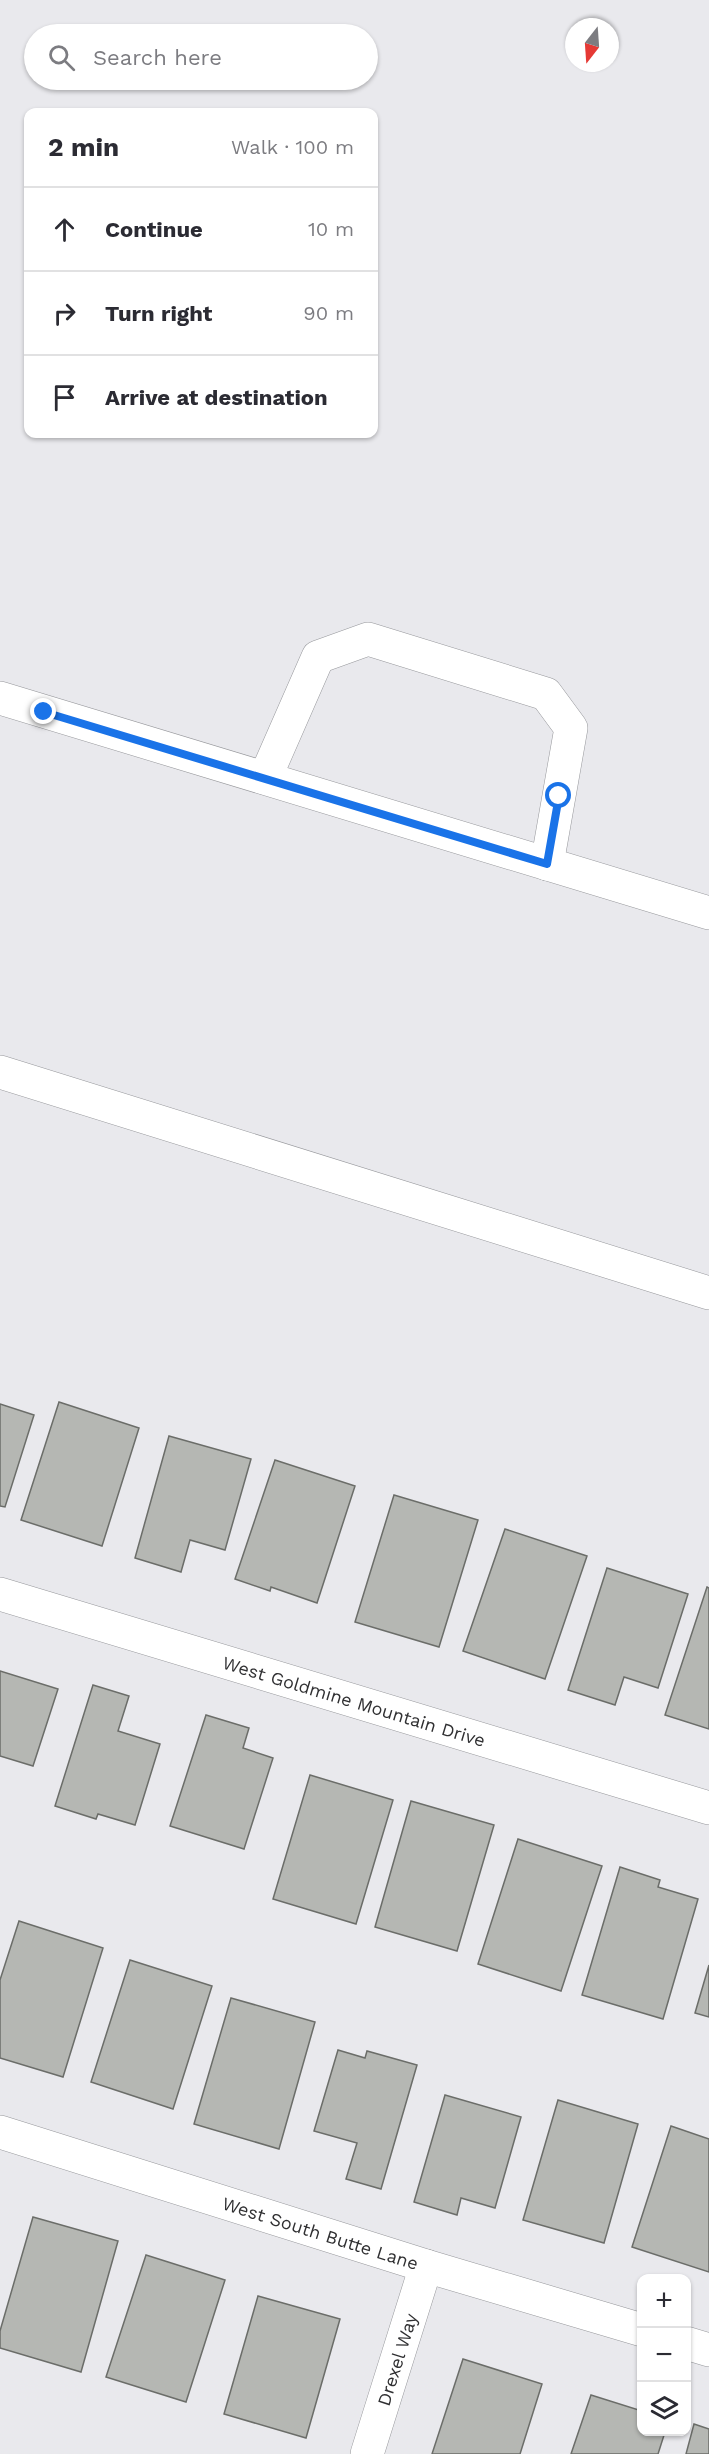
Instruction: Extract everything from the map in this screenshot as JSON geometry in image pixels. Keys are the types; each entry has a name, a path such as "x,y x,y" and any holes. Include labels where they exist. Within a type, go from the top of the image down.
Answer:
{"street":[{"path":"265,778 318,657 368,639 546,694 572,728 547,864"},
{"path":"0,698 709,913"},
{"path":"0,1072 709,1293"},
{"name":"West Goldmine Mountain Drive","path":"0,1594 709,1809"},
{"name":"West South Butte Lane","path":"0,2132 426,2266 637,2329"},
{"name":"Drexel Way","path":"367,2454 426,2266"},
{"path":"691,2344 709,2349"}],"building":[{"path":"59,1402 139,1428 102,1546 21,1520"},
{"path":"0,1404 34,1415 5,1507 0,1506"},
{"path":"169,1436 251,1459 225,1550 190,1540 181,1572 135,1558"},
{"path":"275,1460 355,1486 317,1603 271,1587 270,1591 235,1579"},
{"path":"394,1495 478,1520 439,1647 355,1622"},
{"path":"505,1529 587,1556 545,1679 463,1651"},
{"path":"607,1568 688,1594 658,1688 624,1677 615,1705 568,1690"},
{"path":"707,1587 709,1588 709,1729 665,1715"},
{"path":"0,1671 58,1689 33,1766 0,1756"},
{"path":"93,1685 129,1696 118,1731 160,1744 135,1825 98,1814 96,1819 55,1806"},
{"path":"206,1715 249,1728 243,1748 273,1758 244,1849 170,1826"},
{"path":"310,1775 393,1800 356,1924 273,1899"},
{"path":"411,1801 494,1825 457,1951 375,1927"},
{"path":"518,1839 602,1866 561,1991 478,1964"},
{"path":"620,1867 660,1880 658,1887 698,1899 663,2019 582,1995"},
{"path":"19,1921 103,1948 63,2077 0,2058 0,1980"},
{"path":"130,1960 212,1986 173,2109 91,2082"},
{"path":"709,1965 709,2017 695,2013"},
{"path":"231,1998 315,2022 279,2149 194,2124"},
{"path":"338,2050 365,2058 367,2051 417,2065 381,2189 346,2179 357,2143 314,2131"},
{"path":"445,2095 521,2117 495,2208 461,2198 457,2215 414,2202"},
{"path":"558,2100 638,2124 604,2243 523,2220"},
{"path":"671,2126 709,2139 709,2272 632,2247"},
{"path":"33,2217 118,2241 81,2372 0,2348 0,2331"},
{"path":"146,2255 225,2280 186,2402 106,2377"},
{"path":"258,2296 340,2319 306,2438 224,2414"},
{"path":"463,2359 542,2384 520,2454 432,2454"},
{"path":"591,2395 637,2409 637,2436 664,2436 658,2454 571,2454"},
{"path":"694,2424 709,2429 709,2454 686,2454"}],"route":[{"path":"44,712 547,864 559,796"}]}
